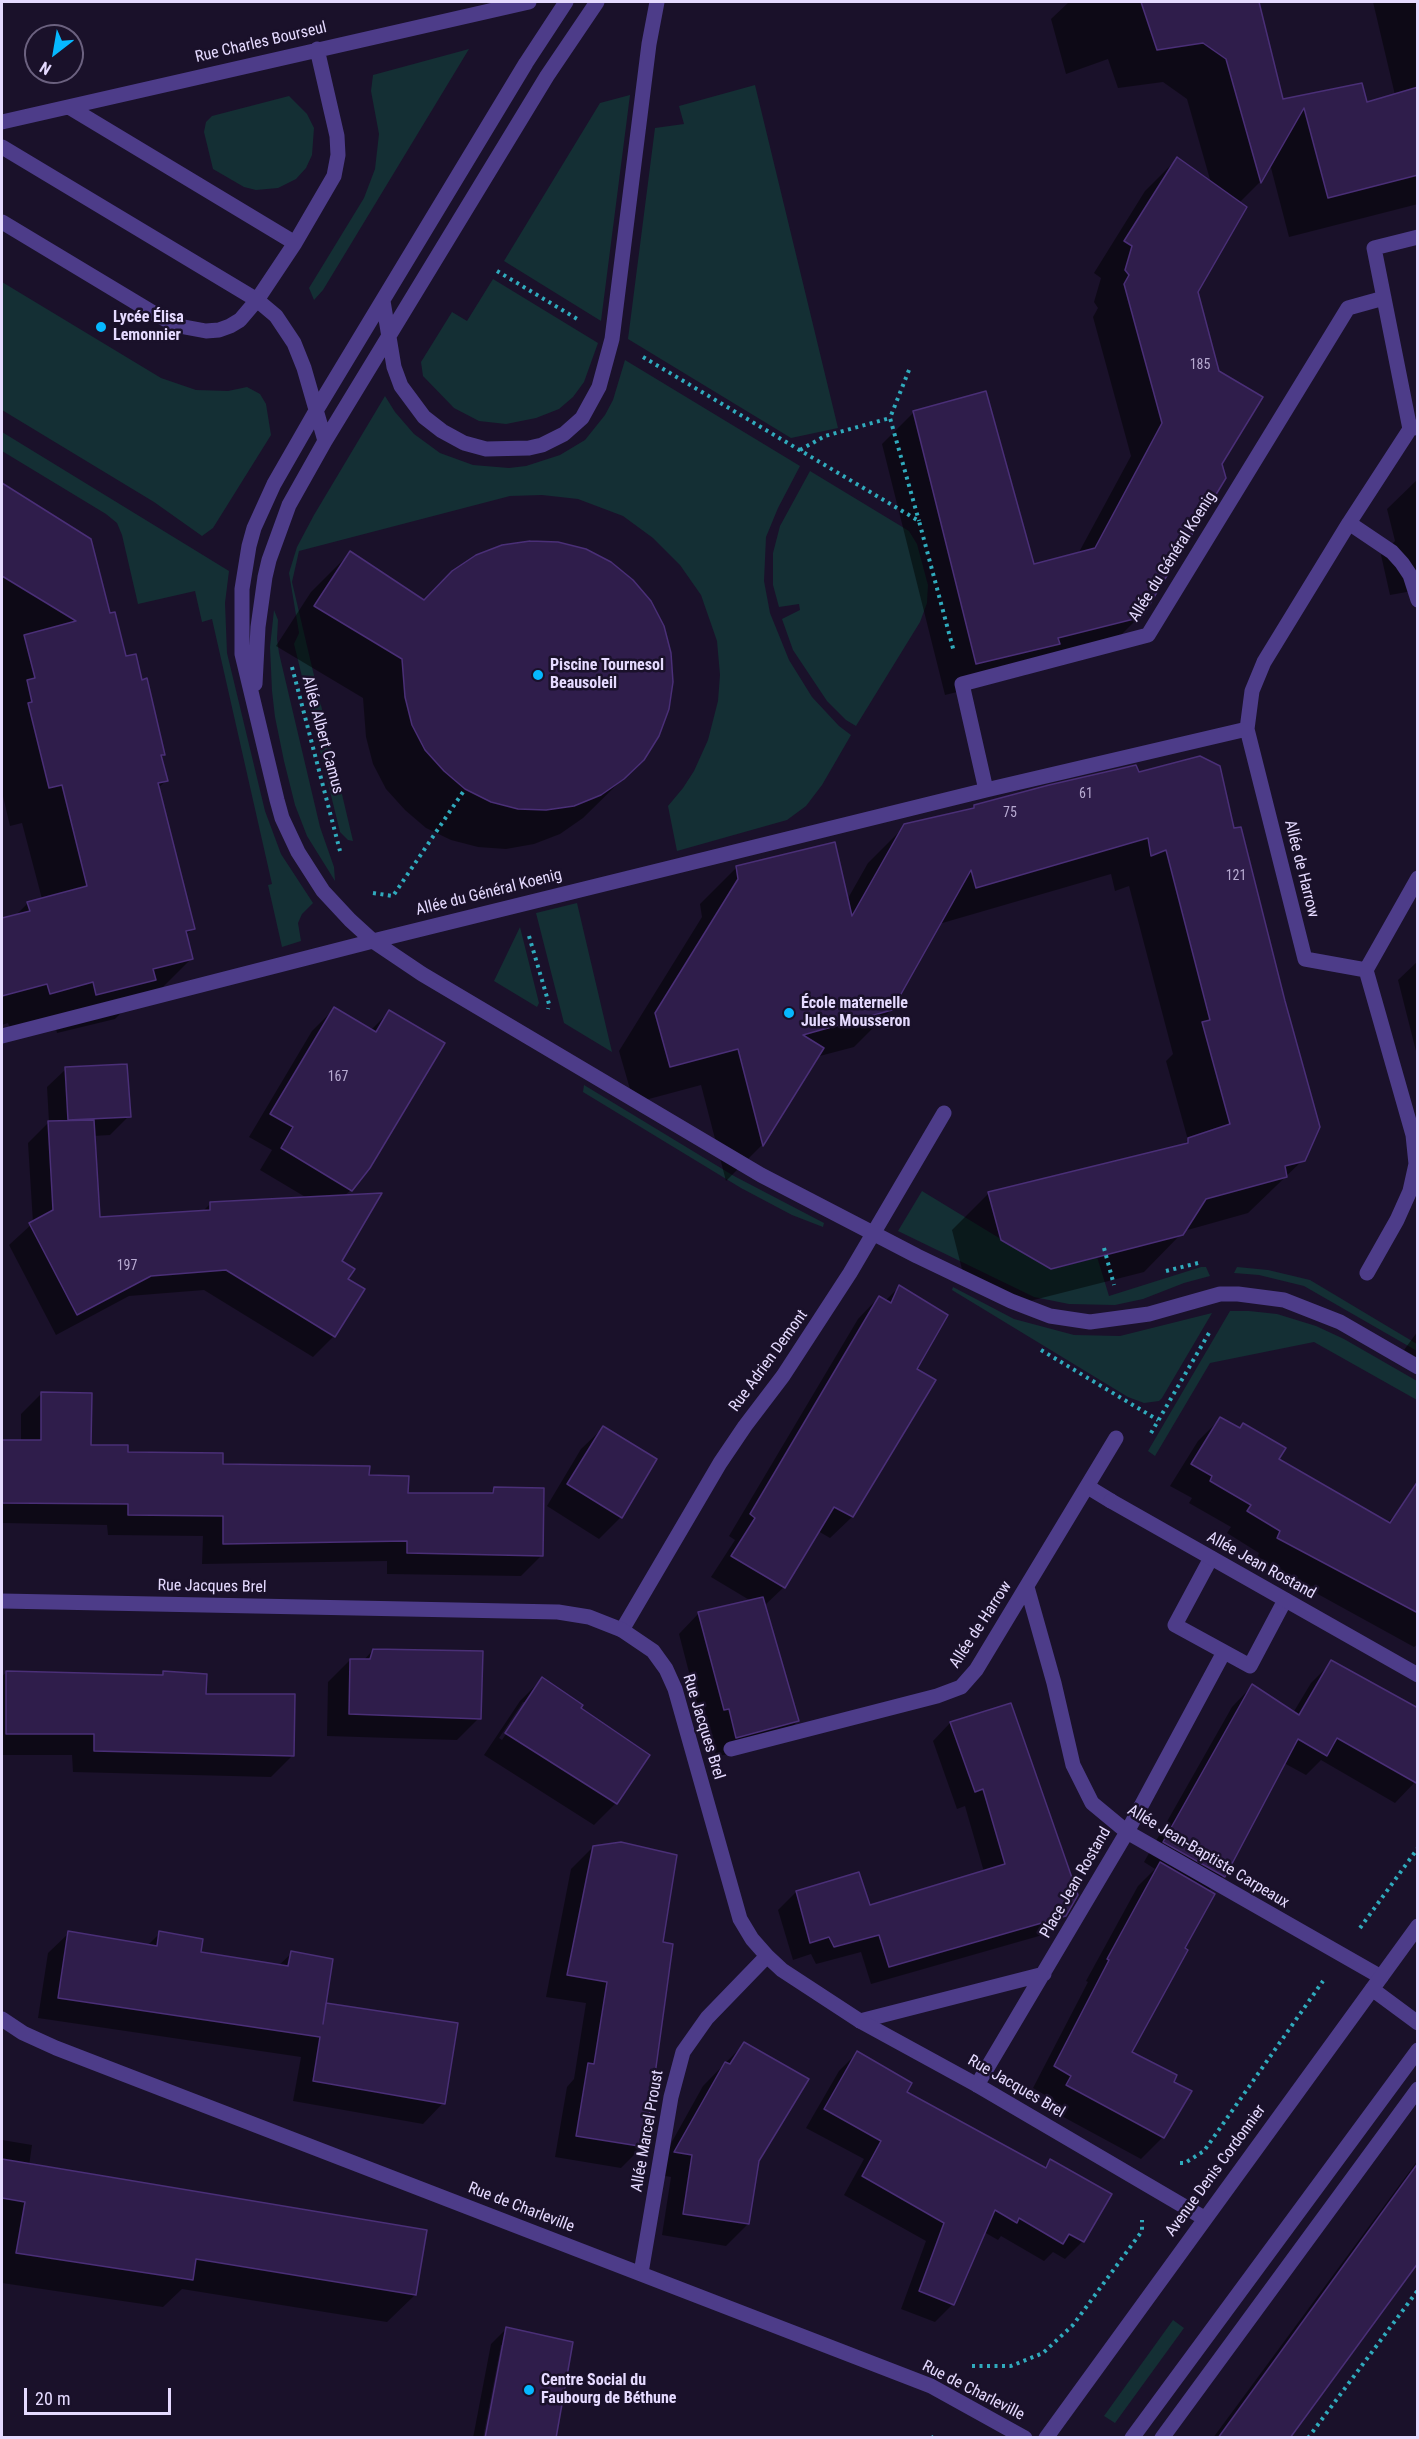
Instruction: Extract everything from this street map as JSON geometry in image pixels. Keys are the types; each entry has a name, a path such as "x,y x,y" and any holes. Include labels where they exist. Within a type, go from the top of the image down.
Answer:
{"street":[{"name":"Rue Charles Bourseul","path":"2,122 529,2"},
{"path":"567,2 532,54 317,409 262,508 249,546 242,589 242,654 282,818 298,852 334,904 373,940 422,974 717,1151 873,1233 1011,1301 1050,1316 1090,1322 1111,1321 1149,1314 1220,1294 1263,1296 1284,1300 1319,1312 1418,1367"},
{"path":"255,714 258,627 269,560 289,505 325,441 547,76 597,2"},
{"path":"383,301 394,367 401,386 424,417 442,431 464,443 486,449 506,450 542,445 573,427 590,407 599,387 612,339 649,44 657,2"},
{"path":"2,222 155,314 192,330 219,330 230,326 240,320 257,300 295,243 334,176 338,155 337,136 317,49"},
{"path":"69,107 295,243"},
{"path":"2,147 257,300 276,316 294,343 317,409 325,441"},
{"path":"1247,729 1248,706 1257,676 1349,523 1414,428 1374,248 1418,237"},
{"name":"Allée du Général Koenig","path":"962,684 1148,635 1348,308 1384,298"},
{"path":"1349,523 1385,547 1402,563 1410,575 1418,600"},
{"path":"962,684 986,790"},
{"name":"Allée du Général Koenig","path":"2,1036 373,940 986,790 1247,729"},
{"name":"Allée de Harrow","path":"1247,729 1305,959 1366,970"},
{"path":"1366,1273 1405,1205 1416,1164 1413,1135 1366,970 1418,878"},
{"name":"Rue Adrien Demont","path":"622,1630 720,1463 808,1338 944,1113"},
{"name":"Allée de Harrow","path":"731,1749 951,1692 969,1680 1116,1438"},
{"name":"Allée Jean Rostand","path":"1088,1487 1418,1675"},
{"path":"1211,1558 1174,1625 1250,1666 1285,1600"},
{"name":"Allée Jean-Baptiste Carpeaux","path":"1027,1587 1054,1683 1073,1765 1092,1803 1127,1832 1341,1956 1377,1983 1418,2023"},
{"name":"Rue Jacques Brel","path":"2,1601 558,1612 589,1617 622,1630 653,1651 666,1669 675,1689 740,1919 752,1939 767,1956 782,1970 860,2021 977,2085 1204,2218"},
{"name":"Place Jean Rostand","path":"977,2085 1127,1832 1224,1652"},
{"name":"Avenue Denis Cordonnier","path":"1046,2438 1418,1926"},
{"name":"Allée Marcel Proust","path":"641,2274 671,2097 683,2052 707,2018 767,1956"},
{"path":"860,2021 1044,1974"},
{"name":"Rue de Charleville","path":"2,2019 56,2048 931,2386 1025,2438"},
{"path":"1132,2438 1418,2050"},
{"path":"1162,2438 1418,2089"}],"path":[{"path":"497,271 919,521"},
{"path":"909,370 890,418 962,684"},
{"path":"800,450 825,436 890,418"},
{"name":"Allée Albert Camus","path":"289,657 342,856"},
{"path":"371,892 393,896 465,789"},
{"path":"520,904 549,1004 547,1013"},
{"path":"1104,1248 1115,1289 1125,1285"},
{"path":"1164,1272 1189,1264 1211,1261"},
{"path":"1146,1440 1213,1327"},
{"path":"1174,2163 1185,2163 1204,2151 1418,1848"},
{"path":"972,2366 1011,2366 1042,2353 1073,2325 1142,2231 1142,2213"},
{"path":"1308,2438 1418,2290"}],"green space":[{"path":"469,49 323,290 314,300 309,288 364,198 375,169 379,134 371,91 373,75"},
{"path":"755,85 838,428 791,438 628,339 655,128 684,124 679,106"},
{"path":"630,95 601,321 504,261 600,103"},
{"path":"289,96 307,114 314,128 312,155 306,168 296,179 278,188 256,190 244,187 213,169 204,132 206,122 212,116"},
{"path":"493,279 598,343 584,382 573,397 559,409 536,418 506,424 479,421 454,408 423,376 421,362 452,312 467,321"},
{"path":"2,282 161,378 196,390 228,391 247,387 260,394 266,404 271,435 213,528 202,536 154,502 2,410"},
{"path":"625,360 800,466 766,537 764,581 770,613 789,660 812,697 839,726 851,735 822,785 806,806 787,820 677,851 668,806 694,771 708,740 718,701 720,675 717,641 701,595 680,565 653,538 623,516 578,499 542,495 510,496 299,551 292,582 353,841 348,840 340,832 294,644 299,633 289,573 297,547 314,515 385,396 414,434 440,453 473,465 509,468 526,466 560,455 585,440 605,415 613,400"},
{"path":"2,432 229,571 225,603 227,653 265,811 281,854 313,903 302,914 298,923 301,941 282,947 268,885 272,884 212,619 202,622 195,591 138,604 122,535 117,523 2,451"},
{"path":"810,471 909,531 917,544 928,585 927,603 920,622 856,726 846,720 827,701 793,650 782,619 800,610 799,604 779,607 773,585 773,553 780,526"},
{"path":"274,610 278,620 279,653 320,827 334,867 335,881 307,836 295,805 284,761 272,691 270,647"},
{"path":"577,903 612,1052 564,1023 536,913"},
{"path":"520,927 539,1003 537,1007 494,981"},
{"path":"584,1085 734,1176 824,1223 823,1227 792,1215 741,1188 583,1092"},
{"path":"922,1191 1037,1261 1050,1258 1052,1269 1092,1259 1090,1252 1095,1250 1109,1296 1201,1267 1206,1267 1210,1276 1184,1283 1143,1299 1115,1305 1069,1304 1034,1297 898,1231"},
{"path":"1237,1267 1268,1270 1310,1280 1417,1344 1417,1351 1304,1286 1259,1275 1234,1273"},
{"path":"953,1287 1014,1319 1074,1335 1120,1336 1212,1313 1162,1398 1159,1401 1144,1403 1128,1397 952,1290"},
{"path":"1230,1311 1277,1314 1316,1326 1344,1339 1417,1381 1417,1400 1314,1342 1210,1363 1155,1456 1148,1451"},
{"path":"1173,2320 1184,2328 1115,2423 1104,2416"}],"building":[{"path":"1141,2 1259,2 1283,99 1362,83 1367,102 1418,87 1418,175 1328,198 1304,108 1261,183 1226,59 1203,43 1157,50"},
{"path":"1177,157 1247,207 1198,292 1219,371 1263,397 1222,464 1226,478 1142,617 1058,638 1060,644 976,664 913,411 986,391 1034,564 1095,548 1162,423 1124,284 1129,275 1125,270 1132,246 1124,241"},
{"path":"2,483 91,539 110,613 115,612 126,656 136,654 142,680 147,678 165,755 161,755 168,781 158,783 195,929 186,931 193,959 153,969 156,980 96,995 93,982 50,994 47,984 2,996 2,918 30,911 27,902 87,886 62,785 49,788 28,703 32,702 27,680 35,678 24,635 76,621 2,576"},
{"name":"Piscine Tournesol Beausoleil","path":"530,541 558,542 586,549 611,562 633,580 651,601 664,626 671,653 673,682 669,709 659,736 644,760 624,779 601,795 574,806 546,810 518,809 491,802 465,789 444,771 425,750 412,725 405,697 402,659 314,606 350,551 424,600 452,571 476,555 502,545"},
{"path":"1200,756 1220,766 1234,828 1241,827 1320,1127 1305,1161 1285,1166 1287,1177 1206,1199 1183,1235 1051,1269 1001,1240 988,1192 1188,1143 1188,1138 1230,1124 1202,1022 1210,1020 1166,850 1151,856 1148,838 976,888 971,870 892,1010 803,1035 824,1048 763,1146 738,1049 670,1067 655,1013 738,879 736,866 835,842 852,916 904,824 974,808 974,805 1049,785 1136,765 1139,772"},
{"path":"334,1007 376,1032 389,1010 445,1043 370,1168 352,1191 281,1148 293,1127 270,1114"},
{"path":"127,1064 131,1117 68,1120 65,1067"},
{"path":"94,1120 100,1217 210,1210 210,1202 382,1193 342,1261 355,1269 348,1279 365,1289 335,1337 226,1270 151,1276 77,1315 29,1223 53,1210 48,1121"},
{"path":"899,1285 948,1315 917,1369 936,1380 853,1517 834,1507 785,1588 731,1556 755,1518 750,1514 879,1296 891,1303"},
{"path":"41,1392 92,1393 91,1445 128,1445 128,1452 223,1453 223,1464 370,1466 369,1475 409,1476 408,1493 493,1493 494,1487 544,1488 543,1556 407,1553 407,1541 223,1544 223,1516 128,1515 128,1504 2,1503 2,1440 41,1440"},
{"path":"1220,1417 1240,1428 1243,1423 1286,1448 1279,1459 1390,1523 1418,1481 1418,1613 1277,1538 1280,1531 1247,1511 1251,1505 1210,1481 1212,1476 1191,1464"},
{"path":"603,1426 657,1459 622,1518 567,1484"},
{"path":"763,1597 799,1721 736,1738 729,1709 724,1710 698,1612"},
{"path":"373,1649 483,1651 481,1719 349,1714 350,1659 370,1659"},
{"path":"1331,1660 1418,1708 1418,1784 1337,1738 1327,1756 1298,1739 1225,1877 1163,1842 1252,1684 1299,1715"},
{"path":"6,1671 163,1675 163,1671 207,1674 206,1694 295,1694 294,1756 94,1751 94,1734 6,1734"},
{"path":"542,1677 583,1705 581,1708 650,1755 617,1804 505,1733"},
{"path":"1011,1703 1078,1895 1066,1916 889,1967 879,1935 834,1947 829,1937 810,1943 796,1891 859,1872 870,1905 1005,1864 983,1789 975,1792 950,1722"},
{"path":"621,1842 677,1855 663,1942 673,1944 645,2147 576,2136 588,2063 594,2064 607,1982 567,1975 593,1846"},
{"path":"1160,1862 1215,1894 1185,1948 1188,1950 1132,2052 1177,2075 1174,2082 1192,2091 1164,2138 1066,2085 1071,2076 1054,2066 1109,1960 1107,1959"},
{"path":"68,1931 157,1946 159,1931 203,1939 201,1952 288,1966 291,1951 333,1959 326,2003 458,2023 445,2104 313,2081 320,2037 58,1998"},
{"path":"744,2042 809,2079 759,2161 749,2224 683,2214 692,2155 674,2152 725,2062 730,2064"},
{"path":"857,2051 912,2083 907,2092 1046,2168 1050,2159 1112,2194 1084,2242 1069,2234 1063,2244 1019,2218 1017,2223 995,2210 954,2305 919,2291 944,2223 862,2176 881,2141 824,2109"},
{"path":"2,2159 427,2230 416,2295 196,2259 193,2280 16,2253 25,2202 2,2198"},
{"path":"1418,2163 1418,2263 1290,2438 1218,2438"},
{"name":"Centre Social du Faubourg de Béthune","path":"506,2327 573,2342 556,2438 485,2438"}],"place":[{"name":"Lycée Élisa Lemonnier","path":"101,327"},
{"name":"Piscine Tournesol Beausoleil","path":"538,675"},
{"name":"École maternelle Jules Mousseron","path":"789,1013"},
{"name":"Centre Social du Faubourg de Béthune","path":"529,2390"}]}
